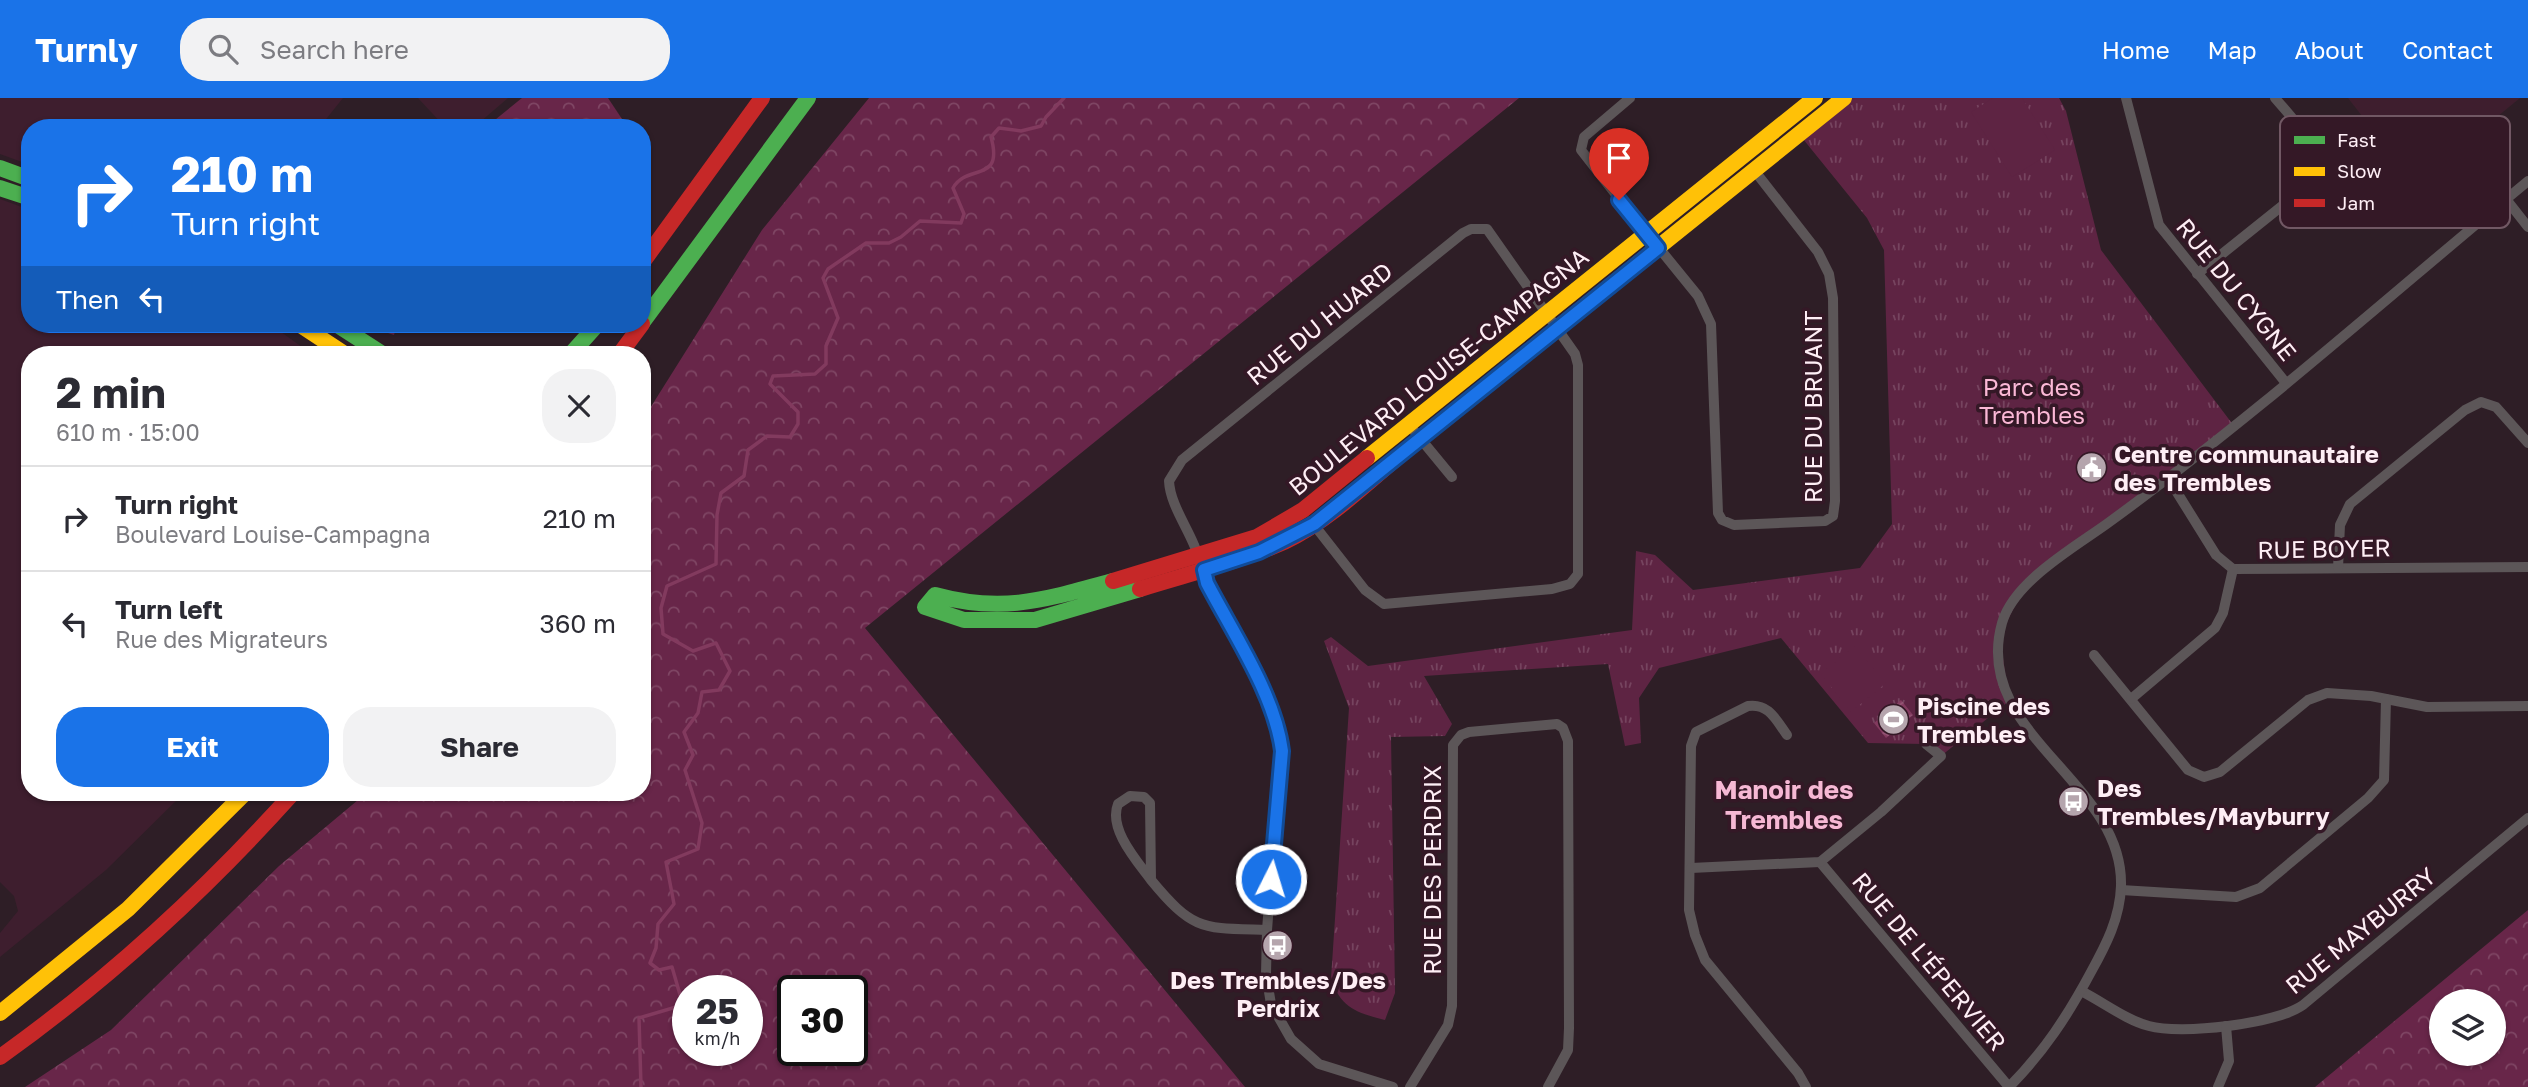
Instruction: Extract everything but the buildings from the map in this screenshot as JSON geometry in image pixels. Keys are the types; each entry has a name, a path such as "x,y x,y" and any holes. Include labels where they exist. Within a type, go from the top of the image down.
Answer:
{"main road":[{"path":"651,251 762,98"},
{"path":"651,312 808,98"},
{"name":"BOULEVARD LOUISE-CAMPAGNA","path":"1815,98 1646,233 1551,322 1421,439 1314,524 1259,552 1201,563 1031,604 967,604 935,594 925,607 964,620 1035,620 1201,563 1257,537 1303,510 1410,425 1551,322 1658,248 1844,98"},
{"path":"1744,156 1754,170"},
{"path":"0,168 21,175"},
{"path":"0,188 21,195"},
{"path":"1646,233 1658,248"},
{"path":"313,333 332,346"},
{"path":"350,333 370,346"},
{"path":"0,1013 121,916 238,801"},
{"path":"0,1057 84,993 155,931 240,851 286,801"}],"street":[{"path":"1630,98 1584,136 1581,150 1646,233"},
{"name":"RUE DU CYGNE","path":"2126,98 2159,225 2286,383"},
{"path":"2275,98 2289,116"},
{"name":"RUE DU BRUANT","path":"1658,248 1698,296 1711,324 1718,513 1722,520 1734,525 1825,521 1833,516 1835,501 1831,286 1818,252 1754,170"},
{"path":"2510,197 2528,181"},
{"path":"2510,205 2528,227"},
{"path":"2197,274 2280,208"},
{"name":"RUE DU HUARD","path":"1201,563 1169,488 1175,467 1463,233 1480,228 1492,233 1551,322"},
{"path":"2009,1087 2047,1046 2081,991 2112,932 2121,890 2119,860 2107,827 2017,713 2004,687 1998,649 2007,610 2022,589 2168,478 2472,228"},
{"path":"1303,510 1365,590 1384,604 1552,589 1574,580 1580,565 1578,365 1574,354 1551,322"},
{"path":"2338,568 2340,525 2350,504 2465,410 2481,402 2496,407 2528,443"},
{"path":"1410,425 1452,477"},
{"name":"RUE BOYER","path":"2168,478 2216,555 2233,569 2528,568"},
{"path":"1201,563 1207,583 1270,707 1282,751 1267,930 1267,989 1276,1017 1291,1039 1309,1057 1330,1070 1393,1087"},
{"path":"2131,699 2215,628 2223,612 2233,569"},
{"path":"2094,655 2189,769 2204,777 2220,772 2317,695 2344,694 2439,708 2528,706"},
{"path":"2121,890 2236,897 2260,888 2368,798 2384,780 2386,699"},
{"path":"1787,735 1768,710 1757,705 1748,706 1696,732 1691,746 1690,919 1705,960 1798,1073 1806,1087"},
{"name":"RUE DES PERDRIX","path":"1410,1087 1448,1025 1452,1006 1453,745 1461,735 1469,732 1557,724 1563,729 1568,741 1569,1028 1568,1050 1548,1087"},
{"path":"1691,869 1820,862 1881,813 1941,756 1926,744"},
{"path":"1151,880 1152,811 1144,797 1130,796 1118,804 1115,818 1135,858 1151,880 1181,914 1201,926 1267,930"},
{"name":"RUE MAYBURRY","path":"2081,991 2152,1027 2227,1026 2264,1022 2295,1010 2528,818"},
{"name":"RUE DE L'ÉPERVIER","path":"1820,862 2009,1087"},
{"path":"2218,1087 2230,1061 2227,1026"}],"shaded area":[{"path":"0,98 343,98 326,119 21,119 21,162 0,154"},
{"path":"418,98 508,98 484,119 438,119"},
{"path":"2348,98 2520,98 2498,116 2362,116"},
{"path":"0,199 21,207 21,333 282,333 301,346 21,346 21,801 176,801 106,870 0,957 0,933 18,911 14,896 0,882"}],"green space":[{"path":"522,98 608,98 622,119 496,119"},
{"path":"869,98 1519,98 865,628 1245,1087 25,1087 111,1030 279,866 357,801 651,801 651,407 762,230"},
{"name":"Parc des Trembles","path":"1844,98 2059,98 2066,111 2101,250 2234,426 2023,589 2000,636 2009,701 1941,756 1926,744 1868,743 1781,638 1659,668 1639,698 1641,743 1625,746 1608,664 1424,676 1452,724 1445,736 1391,737 1395,993 1385,1020 1358,1012 1340,997 1331,979 1349,708 1324,641 1331,637 1368,666 1632,630 1636,551 1655,555 1693,590 1860,568 1892,524 1884,250 1867,218 1799,134"},
{"path":"1993,98 2022,98 2055,150 2012,177 1971,112"},
{"path":"1854,646 1886,683 1851,712 1821,674"},
{"path":"2528,910 2528,1087 2315,1087 2429,992 2429,1066 2506,1066 2506,989 2433,989"}],"water":[{"name":"Piscine des Trembles","path":"1901,700 1913,715 1886,738 1874,723"}],"waterway":[{"path":"641,1087 639,1018 683,1005 672,967 659,970 650,963 656,948 658,924 674,904 666,862 698,849 702,823 685,770 693,755 684,732 698,713 702,692 719,690 730,671 716,643 693,651 663,634 661,608 667,586 716,564 717,515 721,493 744,476 748,450 767,436 790,437 798,424 798,412 770,384 773,376 815,374 826,364 826,346 838,318 823,278 828,269 866,243 889,243 920,221 961,223 964,214 953,188 959,181 982,171 993,161 991,137 999,128 1021,131 1041,126 1064,98"}],"traffic: fast":[{"path":"651,311 808,98"},
{"path":"0,168 21,176"},
{"path":"0,188 21,195"},
{"path":"350,333 370,346"},
{"path":"578,346 590,333"},
{"path":"1113,581 1046,598 1004,604 960,601 935,595 925,607 964,620 1035,620 1140,589"}],"traffic: slow":[{"path":"1367,458 1815,98"},
{"path":"1417,441 1844,98"},
{"path":"313,333 332,346"},
{"path":"0,1013 128,909 237,801"}],"traffic: jam":[{"path":"651,251 762,98"},
{"path":"626,346 635,333"},
{"path":"1140,589 1249,556 1284,542 1337,509 1417,441"},
{"path":"1113,581 1257,537 1303,510 1367,458"},
{"path":"0,1057 79,997 154,933 225,865 286,801"}],"place":[{"name":"Centre communautaire des Trembles","path":"2091,467"},
{"name":"Piscine des Trembles","path":"1894,719"},
{"name":"Des Trembles/Mayburry","path":"2074,801"},
{"name":"Des Trembles/Des Perdrix","path":"1278,945"}],"district":[{"name":"Manoir des Trembles","path":"1784,804"}],"route":[{"path":"1271,879 1282,751 1279,734 1270,707 1207,583 1204,570 1259,552 1314,524 1658,248 1619,200"}]}
